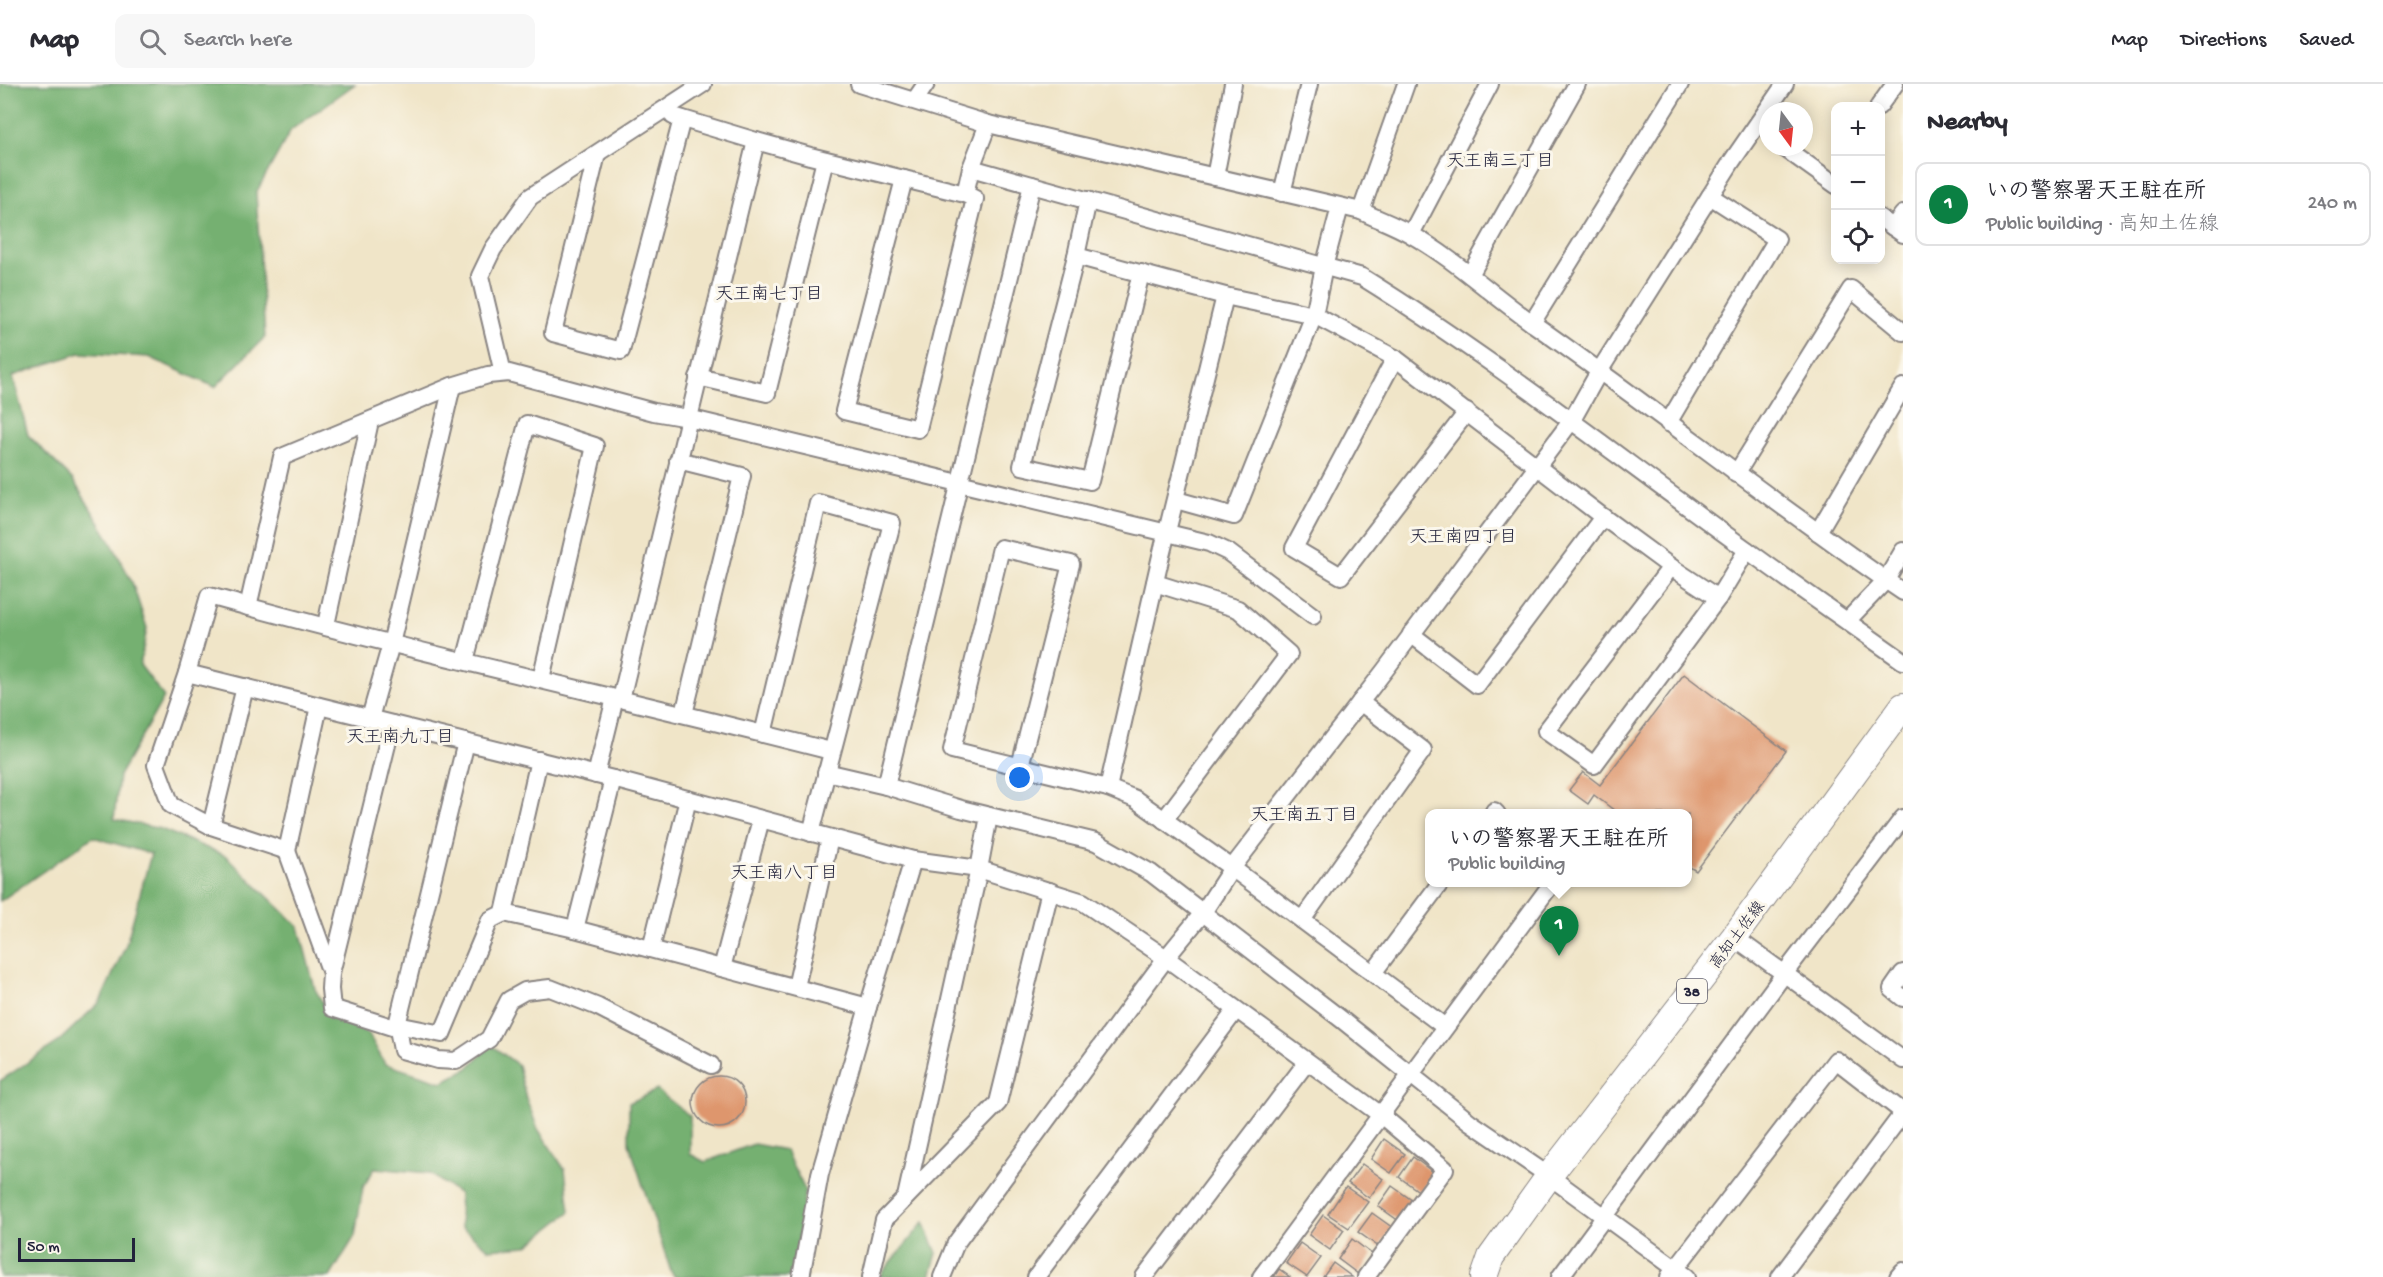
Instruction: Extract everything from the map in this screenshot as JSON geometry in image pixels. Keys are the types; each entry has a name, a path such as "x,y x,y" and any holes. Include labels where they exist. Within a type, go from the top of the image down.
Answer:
{"main road":[{"name":"高知土佐線","path":"1484,1277 1491,1257 1549,1176 1734,937 1903,706"}],"street":[{"path":"503,374 480,276 493,249 530,197 703,84"},
{"path":"859,84 988,124 1361,211 1411,234 1599,370 1736,474 1903,592"},
{"path":"915,100 926,84"},
{"path":"1215,177 1233,84"},
{"path":"1282,193 1309,84"},
{"path":"1361,211 1407,84"},
{"path":"1411,234 1490,84"},
{"path":"1470,275 1577,84"},
{"path":"1532,323 1680,84"},
{"path":"1776,102 1785,84"},
{"path":"1882,102 1895,84"},
{"path":"659,112 825,160 904,179 965,194 975,199 918,429 844,411 904,179"},
{"path":"597,154 553,333 621,351 682,119"},
{"path":"965,194 971,168 988,124"},
{"path":"942,1277 956,1243 1166,958 1202,914 1232,868 1572,420 1599,370 1710,196 1759,136"},
{"path":"596,775 618,699 756,141"},
{"path":"1798,156 1831,177"},
{"path":"699,377 767,393 825,160"},
{"path":"971,168 1362,277 1416,311 1572,420 1747,550 1903,661"},
{"path":"886,786 1032,185"},
{"path":"1668,423 1777,239 1710,196"},
{"path":"1088,200 1076,256 1022,466 1089,481 1142,273"},
{"path":"1176,500 1234,516 1314,315 1324,267 1341,207"},
{"path":"1076,256 1225,296 1314,315 1395,358 1603,517 1718,598"},
{"path":"1736,474 1851,290 1903,332"},
{"path":"1108,788 1225,296"},
{"path":"1395,358 1294,549 1341,576 1467,411"},
{"path":"248,607 282,457 452,386 488,375 509,373 654,412 688,418 1209,543 1228,552 1313,616"},
{"path":"370,718 391,644 452,386"},
{"path":"1818,532 1903,387"},
{"path":"326,626 370,421"},
{"path":"465,661 527,424 595,446 541,679"},
{"path":"678,460 742,476 684,714"},
{"path":"763,734 818,503 892,523 811,833"},
{"path":"1411,634 1477,685 1603,517"},
{"path":"1020,766 1071,564 1000,548 952,750 1108,788 1135,800 1232,868 1445,1027"},
{"path":"1671,567 1546,731 1594,765 1718,598 1747,550"},
{"path":"1847,621 1886,580 1903,551"},
{"path":"1155,583 1238,609 1289,654 1164,820"},
{"path":"287,851 212,826 171,806 156,765 187,673 209,596 391,644 684,714 831,752"},
{"path":"187,673 613,779 912,860 979,869 1083,902 1166,958 1382,1114 1445,1169 1366,1277"},
{"path":"212,826 245,687"},
{"path":"1302,920 1423,750 1360,702"},
{"path":"319,706 287,851 331,973"},
{"path":"392,724 331,973 332,1008 398,1027 442,1034 490,920 504,913 575,928 868,1007"},
{"path":"466,742 398,1027 402,1050 438,1060 456,1061 489,1039 509,1000 525,991 550,988 598,1007 711,1065"},
{"path":"504,913 539,760"},
{"path":"826,772 886,786 988,816 1096,842 1151,873 1470,1122 1549,1176 1677,1274 1836,1060 1903,1112 1780,1277"},
{"path":"575,928 613,779"},
{"path":"651,949 688,799"},
{"path":"905,1197 979,869 988,816"},
{"path":"1560,1277 1903,818"},
{"path":"722,968 760,819"},
{"path":"796,987 830,838"},
{"path":"801,1277 820,1174 912,860"},
{"path":"1372,973 1437,887"},
{"path":"1261,1277 1549,887"},
{"path":"871,1277 884,1220 998,1103 1050,891"},
{"path":"1734,937 1903,1060"},
{"path":"1903,974 1892,989 1903,998"},
{"path":"1036,1277 1236,1010"},
{"path":"1144,1277 1307,1062"},
{"path":"1898,1277 1903,1271"}],"green space":[{"path":"0,84 355,84 291,130 256,193 265,337 215,387 149,357 80,353 13,376 28,435 73,480 109,538 132,582 147,628 140,665 164,697 119,776 114,819 161,829 226,856 299,927 315,989 331,1017 368,1033 385,1064 442,1082 467,1069 491,1045 518,1065 526,1098 538,1129 565,1170 570,1212 527,1246 489,1249 461,1227 459,1194 429,1173 375,1168 363,1187 355,1236 330,1277 0,1277 0,1081 58,1042 100,1002 126,945 151,854 93,837 0,901"},
{"path":"657,1090 690,1116 690,1154 705,1162 754,1144 785,1150 805,1190 798,1244 790,1277 675,1277 671,1272 629,1143 629,1103"},
{"path":"924,1222 937,1253 930,1277 879,1277"}],"building":[{"path":"1684,674 1786,751 1696,871 1692,868 1692,809 1612,809 1594,795 1588,804 1569,790 1583,772 1600,785"},
{"path":"714,1076 724,1076 733,1080 741,1088 745,1102 741,1116 733,1124 724,1128 714,1128 705,1124 697,1116 693,1107 693,1097 697,1088 705,1080"},
{"path":"1384,1139 1405,1154 1391,1173 1371,1159"},
{"path":"1413,1157 1434,1173 1420,1192 1399,1177"},
{"path":"1362,1164 1383,1179 1369,1198 1348,1183"},
{"path":"1392,1186 1413,1201 1399,1221 1378,1206"},
{"path":"1346,1187 1368,1202 1349,1228 1328,1214"},
{"path":"1372,1213 1393,1228 1379,1247 1358,1232"},
{"path":"1323,1215 1344,1230 1330,1250 1309,1235"},
{"path":"1352,1239 1373,1255 1358,1274 1338,1259"},
{"path":"1300,1243 1321,1258 1307,1277 1286,1263"},
{"path":"1333,1263 1352,1277 1323,1277"},
{"path":"1279,1269 1290,1277 1274,1277"}],"place":[{"name":"いの警察署天王駐在所","path":"1559,956"}],"district":[{"name":"天王南三丁目","path":"1500,160"},
{"name":"天王南七丁目","path":"769,293"},
{"name":"天王南四丁目","path":"1463,536"},
{"name":"天王南九丁目","path":"400,736"},
{"name":"天王南五丁目","path":"1304,814"},
{"name":"天王南八丁目","path":"784,872"}]}
